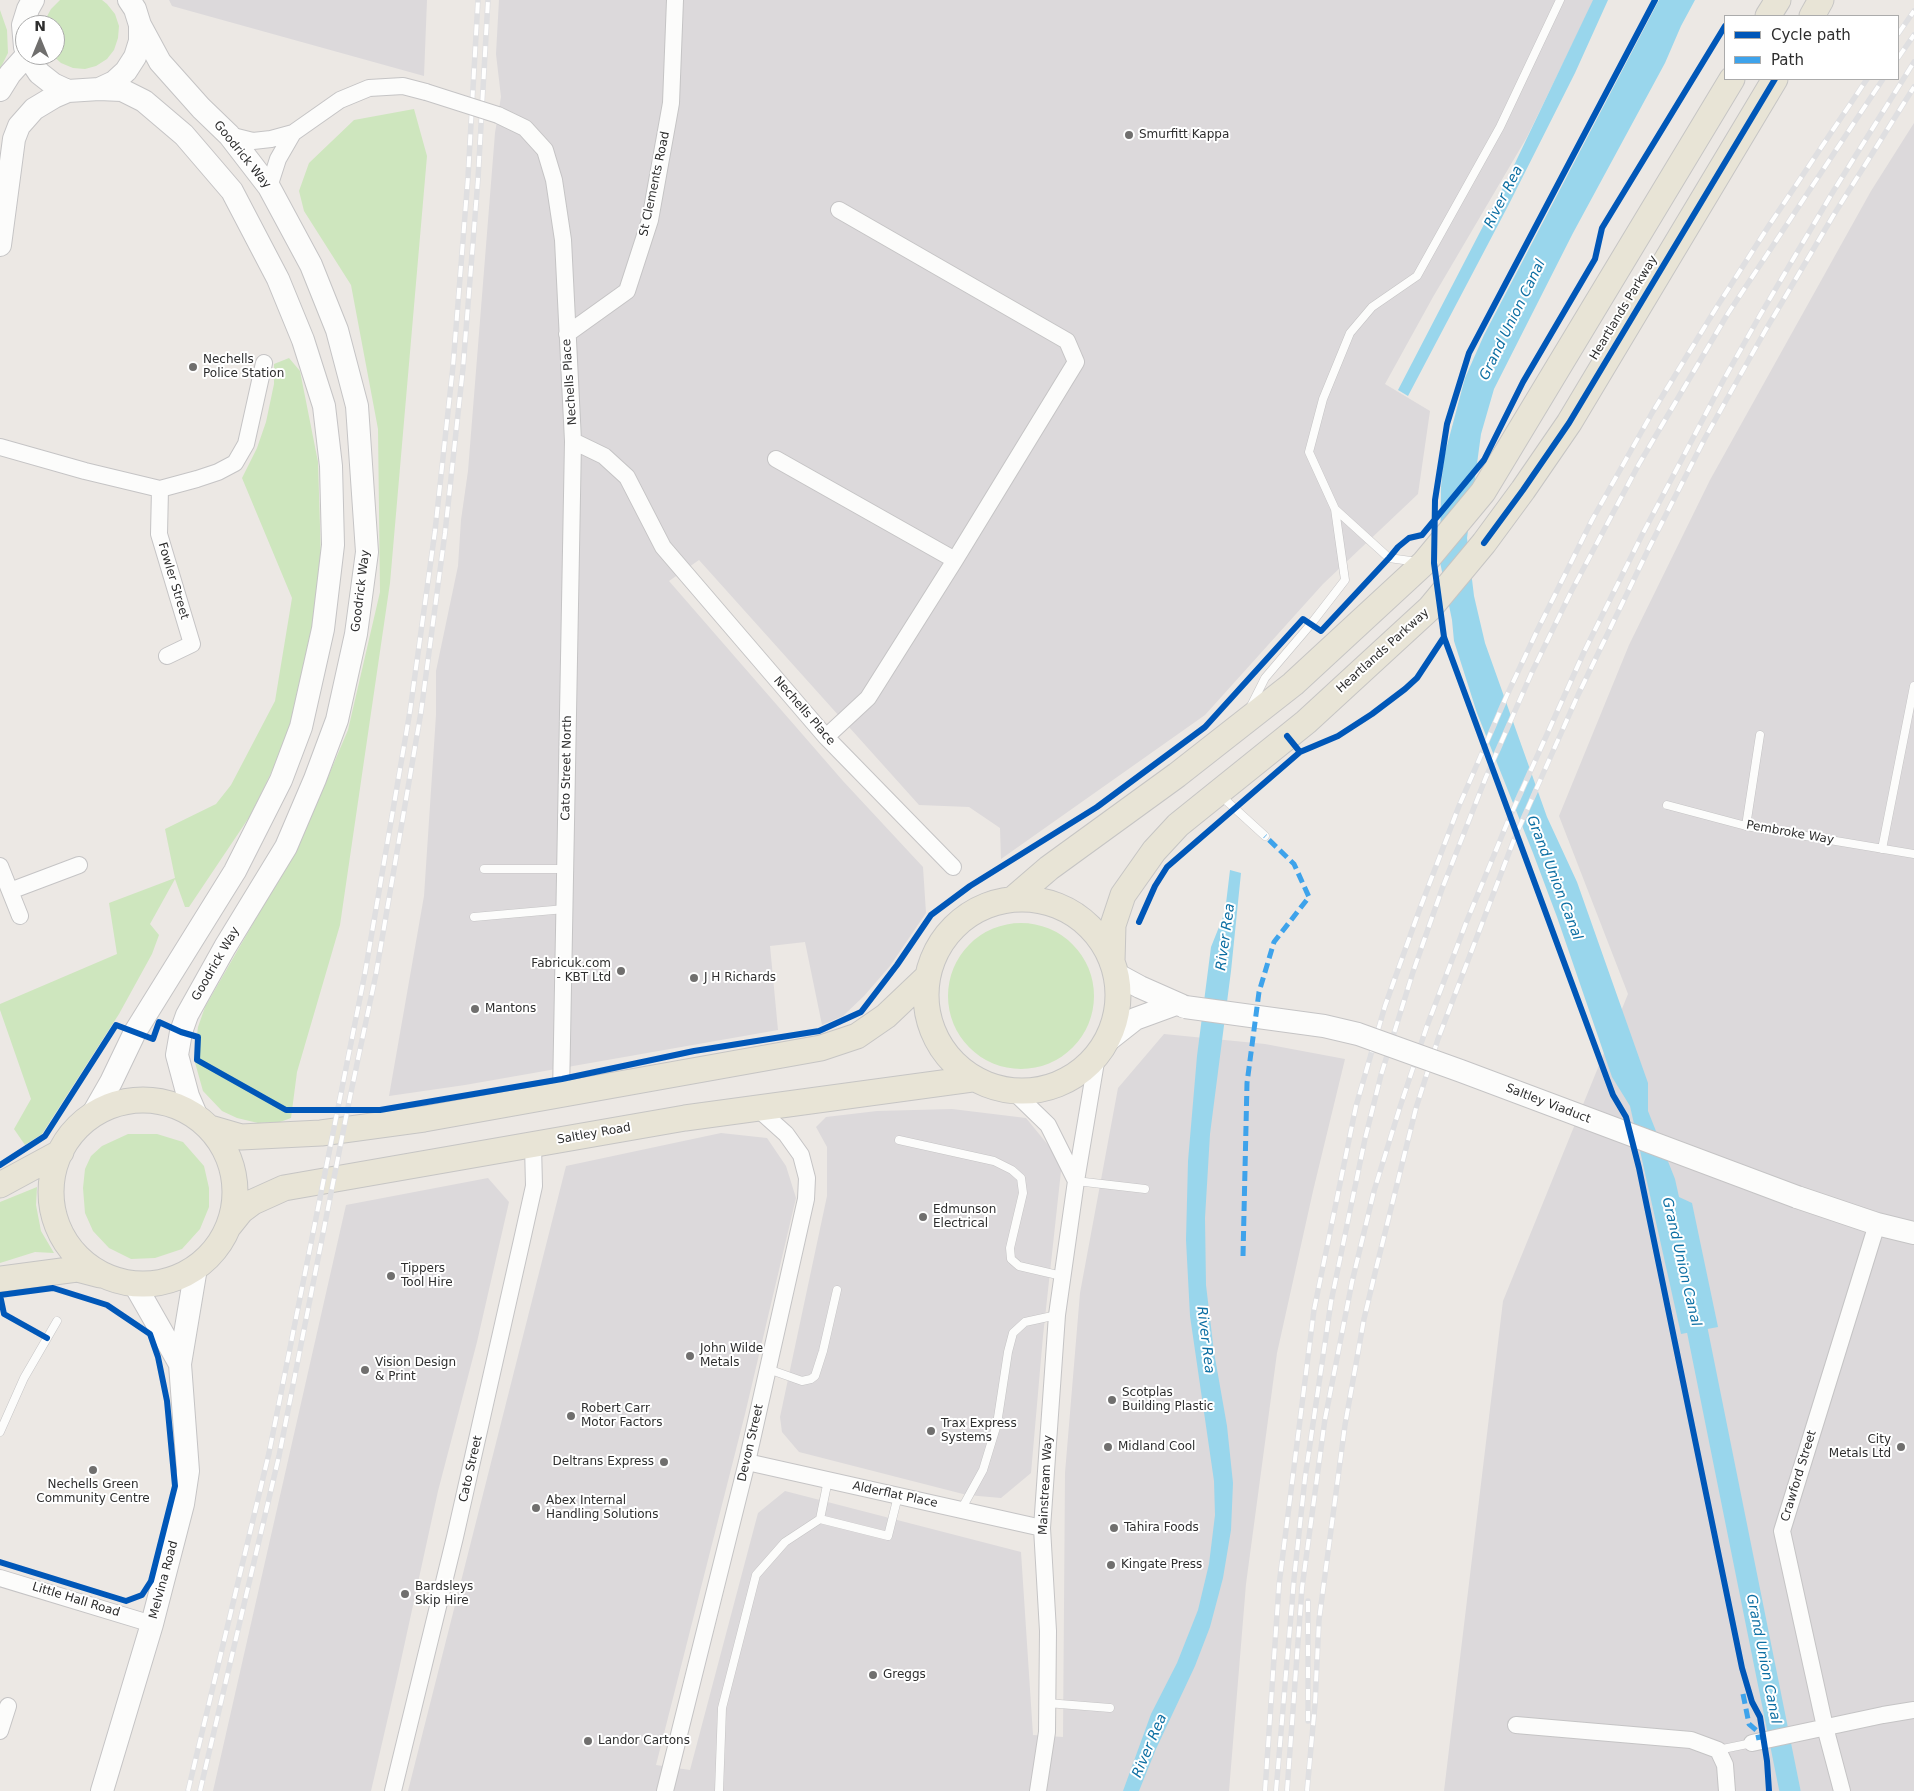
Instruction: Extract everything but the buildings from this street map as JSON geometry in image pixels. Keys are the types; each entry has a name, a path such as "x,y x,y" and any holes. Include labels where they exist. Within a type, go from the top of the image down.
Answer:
{"main road":[{"path":"18,0 21,15"},
{"path":"26,15 33,0"},
{"path":"1769,15 1778,0"},
{"path":"1813,15 1822,0"},
{"path":"99,89 114,82 126,71 135,57 140,41 134,9"},
{"name":"Goodrick Way","path":"134,9 160,62 201,108 229,135 269,187 311,265 336,330 358,406 367,552 356,634 337,720 315,779 286,847 225,947 187,1015 181,1032 177,1055 188,1096 203,1123"},
{"path":"0,90 18,65"},
{"path":"33,65 39,74 53,84 68,91"},
{"name":"Heartlands Parkway","path":"1013,899 1049,868 1177,774 1293,684 1424,563 1483,492 1731,80"},
{"name":"Heartlands Parkway","path":"1102,1049 1115,1020 1118,997 1114,968 1113,925 1123,895 1128,887 1154,851 1178,825 1306,722 1430,608 1484,543 1569,423 1773,80"},
{"path":"0,245 14,139 19,126 34,109 68,91 122,90 144,101 184,135 232,191 278,280 303,340 324,406 331,466 333,545 321,638 301,727 280,780 235,871 135,1032 111,1082 90,1117"},
{"path":"1102,1049 1074,1077 1045,1089 1014,1092 992,1088 972,1078 949,1060 933,1036 925,1008 926,978 936,949 956,924 982,907 1013,899 1044,901 1073,913 1097,934 1114,968"},
{"name":"Saltley Viaduct","path":"1114,968 1181,1006 1324,1026 1358,1034 1461,1070 1797,1197 1877,1224 1914,1233"},
{"path":"105,1276 80,1260 62,1237 52,1209 52,1180 60,1152 73,1132 90,1117 116,1104 144,1100 172,1104 203,1123 241,1137 321,1133 424,1119 781,1056 830,1045 857,1036 886,1016 926,978"},
{"name":"Saltley Viaduct","path":"1102,1049 1135,1019 1181,1006"},
{"name":"Saltley Road","path":"229,1226 253,1202 284,1188 685,1118 972,1078"},
{"path":"0,1279 77,1269 134,1284 156,1284 177,1278 196,1268 216,1250 229,1226 236,1201 234,1174 225,1150 203,1123"},
{"path":"0,1185 60,1152"},
{"name":"Melvina Road","path":"102,1791 152,1624 183,1504 188,1472 180,1364 196,1268"},
{"name":"Melvina Road","path":"134,1284 180,1364"}],"street":[{"name":"St Clements Road","path":"567,334 627,291 650,220 671,103 675,0"},
{"name":"Nechells Place","path":"229,135 253,141 271,139 293,133 340,100 369,88 403,86 498,115 525,128 545,150 554,180 563,240 573,441 604,456 627,477 663,547 826,737 953,867"},
{"name":"Nechells Place","path":"269,187 278,159 293,133"},
{"path":"0,162 14,139"},
{"path":"826,737 868,698 1076,362 1068,341 839,210"},
{"path":"0,447 85,471 160,489 218,472 235,463 246,444 264,363"},
{"name":"Cato Street North","path":"561,1096 573,441"},
{"path":"776,459 955,560"},
{"name":"Fowler Street","path":"160,489 159,534 192,644 167,656"},
{"path":"10,890 78,865"},
{"path":"0,866 20,916"},
{"name":"Mainstream Way","path":"1038,1791 1047,1732 1048,1631 1042,1528 1057,1315 1076,1181 1102,1049"},
{"path":"1014,1092 1048,1125 1076,1181"},
{"name":"Devon Street","path":"665,1791 747,1462 806,1199 806,1178 801,1155 786,1134 758,1108"},
{"name":"Cato Street","path":"393,1791 456,1537 534,1186 533,1145"},
{"name":"Crawford Street","path":"1842,1791 1782,1531 1877,1224"},
{"name":"Alderflat Place","path":"747,1462 1042,1528"},
{"name":"Little Hall Road","path":"0,1578 152,1624"},
{"path":"0,1731 8,1706"},
{"path":"1752,1743 1914,1710"},
{"path":"1516,1724 1691,1740 1718,1750 1725,1765 1727,1791"}],"lane":[{"path":"1243,723 1265,678 1345,580 1335,509 1309,452 1323,399 1350,334 1372,307 1417,276 1500,127 1560,0"},
{"path":"1335,509 1389,558 1424,563"},
{"path":"1882,849 1914,686"},
{"path":"1746,826 1760,735"},
{"path":"1218,793 1265,836"},
{"name":"Pembroke Way","path":"1667,805 1746,826 1914,854"},
{"path":"484,869 566,869"},
{"path":"474,917 565,909"},
{"path":"899,1140 994,1161 1012,1170 1021,1178 1023,1193 1010,1248 1011,1259 1019,1266 1062,1276"},
{"path":"1076,1181 1145,1189"},
{"path":"768,1369 802,1381 815,1376 823,1351 837,1290"},
{"path":"961,1510 983,1470 997,1424 1012,1333 1025,1322 1057,1315"},
{"path":"0,1432 24,1378 57,1321"},
{"path":"719,1791 722,1708 756,1575 785,1542 820,1519 828,1480"},
{"path":"820,1519 888,1536 898,1496"},
{"path":"1047,1703 1110,1708"},
{"path":"1718,1750 1752,1743"}],"shaded area":[{"path":"169,0 427,0 424,76 172,6"},
{"path":"499,0 1594,0 1527,137 1433,297 1385,384 1430,411 1418,494 1323,584 1205,715 1001,859 1000,828 969,807 919,805 699,560 669,581 843,781 923,867 926,913 890,966 864,996 843,1016 822,1025 805,942 770,946 778,1030 465,1085 389,1096 424,896 436,715 436,671 458,566 461,520 468,471 495,133 501,97 496,54"},
{"path":"1914,123 1914,1791 1444,1791 1503,1301 1628,994 1559,816 1629,645 1710,480 1871,191"},
{"path":"1164,1034 1265,1044 1345,1059 1277,1353 1246,1584 1229,1791 408,1791 566,1166 721,1133 767,1138 786,1166 796,1198 745,1414 656,1765 690,1770 758,1513 785,1491 1021,1552 1033,1735 1063,1737 1065,1473 1080,1293 1118,1088"},
{"path":"952,1109 1026,1118 1062,1162 1043,1336 1031,1473 1001,1498 967,1495 799,1452 782,1432 780,1417 827,1196 827,1147 816,1127 826,1117 877,1111"},
{"path":"488,1178 509,1202 477,1342 438,1491 371,1791 213,1791 346,1205"}],"green space":[{"path":"60,0 102,0 115,14 119,26 114,50 107,59 96,66 85,69 73,68 65,65 65,15 48,15"},
{"path":"0,10 7,30 8,53 0,69"},
{"path":"414,109 427,156 390,583 340,925 297,1072 291,1118 280,1122 258,1123 237,1118 222,1111 203,1091 194,1059 198,1027 205,1007 301,840 348,730 380,592 378,429 351,285 304,211 299,191 309,163 354,120"},
{"path":"289,358 300,371 318,462 322,591 290,734 250,816 189,907 185,907 175,879 150,924 159,935 152,954 119,1014 42,1134 25,1145 14,1129 31,1099 0,1010 0,1004 117,954 109,903 175,878 165,829 216,804 231,785 275,701 292,598 242,478 257,448 266,422 274,384 274,364"},
{"path":"1021,923 1049,929 1072,945 1088,968 1094,996 1088,1024 1072,1047 1049,1063 1021,1069 993,1063 970,1047 954,1024 948,996 954,968 970,945 993,929"},
{"path":"128,1134 157,1134 183,1142 204,1166 209,1188 209,1207 200,1229 182,1249 155,1258 131,1259 109,1248 93,1231 85,1213 83,1188 85,1169 91,1156 102,1146"},
{"path":"37,1187 36,1205 41,1231 54,1253 35,1252 0,1263 0,1202"}],"water":[{"name":"River Rea","path":"1593,0 1608,0 1575,73 1508,206 1408,396 1398,390 1507,180"},
{"path":"1659,0 1695,0 1665,63 1573,233 1494,389 1481,434 1467,538 1474,596 1485,643 1547,817 1577,882 1648,1083 1648,1111 1675,1179 1679,1197 1692,1203 1718,1327 1681,1334 1630,1106 1612,1077 1557,917 1477,713 1454,641 1452,620 1440,562 1441,487 1444,457 1465,378 1484,335"},
{"name":"River Rea","path":"1230,870 1241,873 1231,971 1210,1134 1205,1218 1206,1285 1214,1352 1227,1426 1233,1483 1231,1530 1223,1578 1210,1627 1195,1666 1156,1749 1139,1791 1123,1791 1151,1714 1177,1663 1198,1610 1209,1564 1215,1515 1214,1481 1190,1316 1186,1240 1188,1161 1197,1056 1211,947 1225,912"}],"waterway":[{"name":"Grand Union Canal","path":"1692,1304 1790,1791"}],"railway":[{"path":"188,1791 269,1453 365,973 410,711 435,531 453,366 468,177 478,0"},
{"path":"200,1791 279,1456 376,974 421,712 445,533 463,368 478,179 488,0"},
{"path":"1899,33 1914,11"},
{"path":"1899,57 1914,35"},
{"path":"1287,1791 1302,1588 1325,1419 1352,1282 1374,1191 1427,1026 1466,923 1508,821 1584,652 1642,535 1759,317 1831,195 1914,62"},
{"path":"1265,1791 1279,1585 1314,1310 1356,1106 1385,1006 1459,806 1507,695 1592,520 1652,413 1718,305 1866,80"},
{"path":"1276,1791 1294,1579 1305,1478 1331,1302 1365,1139 1381,1075 1413,972 1442,889 1486,777 1532,672 1571,592 1639,464 1727,315 1882,80"},
{"path":"1307,1791 1315,1704 1319,1620 1345,1425 1364,1319 1375,1273 1416,1108 1438,1039 1515,837 1578,695 1649,548 1705,438 1765,331 1833,216 1914,87"},
{"path":"1308,1601 1308,1721"}],"marked path":[{"path":"1243,1256 1247,1083 1259,992 1274,942 1309,897 1294,864 1265,836"},
{"path":"1743,1694 1749,1724 1757,1731 1759,1740"}],"cycle path":[{"path":"1655,0 1469,353 1447,424 1435,500 1434,563 1444,637 1613,1095 1626,1117 1639,1168 1742,1668 1752,1702 1760,1717 1767,1761 1769,1791"},
{"path":"0,1165 45,1136 116,1025 153,1039 159,1022 198,1037 197,1060 286,1110 380,1110 562,1079 694,1051 819,1031 861,1012 897,965 931,915 970,886 1097,807 1205,727 1303,619 1321,631 1398,547 1409,538 1422,535 1484,460 1523,382 1595,259 1602,228 1724,28"},
{"path":"1484,543 1569,423 1774,80"},
{"path":"1287,736 1300,752 1338,736 1372,714 1417,678 1444,637"},
{"path":"1139,922 1155,886 1167,867 1300,752"},
{"path":"0,1295 53,1288 107,1305 150,1334 158,1357 167,1401 175,1486 151,1581 142,1595 126,1601 0,1562"},
{"path":"0,1295 4,1314 47,1338"}],"place":[{"name":"Smurfitt Kappa","path":"1129,135"},
{"name":"Nechells Police Station","path":"193,367"},
{"name":"Fabricuk.com - KBT Ltd","path":"621,971"},
{"name":"J H Richards","path":"694,978"},
{"name":"Mantons","path":"475,1009"},
{"name":"Edmunson Electrical","path":"923,1217"},
{"name":"Tippers Tool Hire","path":"391,1276"},
{"name":"John Wilde Metals","path":"690,1356"},
{"name":"Vision Design & Print","path":"365,1370"},
{"name":"Scotplas Building Plastic","path":"1112,1400"},
{"name":"Robert Carr Motor Factors","path":"571,1416"},
{"name":"Trax Express Systems","path":"931,1431"},
{"name":"Midland Cool","path":"1108,1447"},
{"name":"City Metals Ltd","path":"1901,1447"},
{"name":"Deltrans Express","path":"664,1462"},
{"name":"Nechells Green Community Centre","path":"93,1470"},
{"name":"Abex Internal Handling Solutions","path":"536,1508"},
{"name":"Tahira Foods","path":"1114,1528"},
{"name":"Kingate Press","path":"1111,1565"},
{"name":"Bardsleys Skip Hire","path":"405,1594"},
{"name":"Greggs","path":"873,1675"},
{"name":"Landor Cartons","path":"588,1741"}]}
